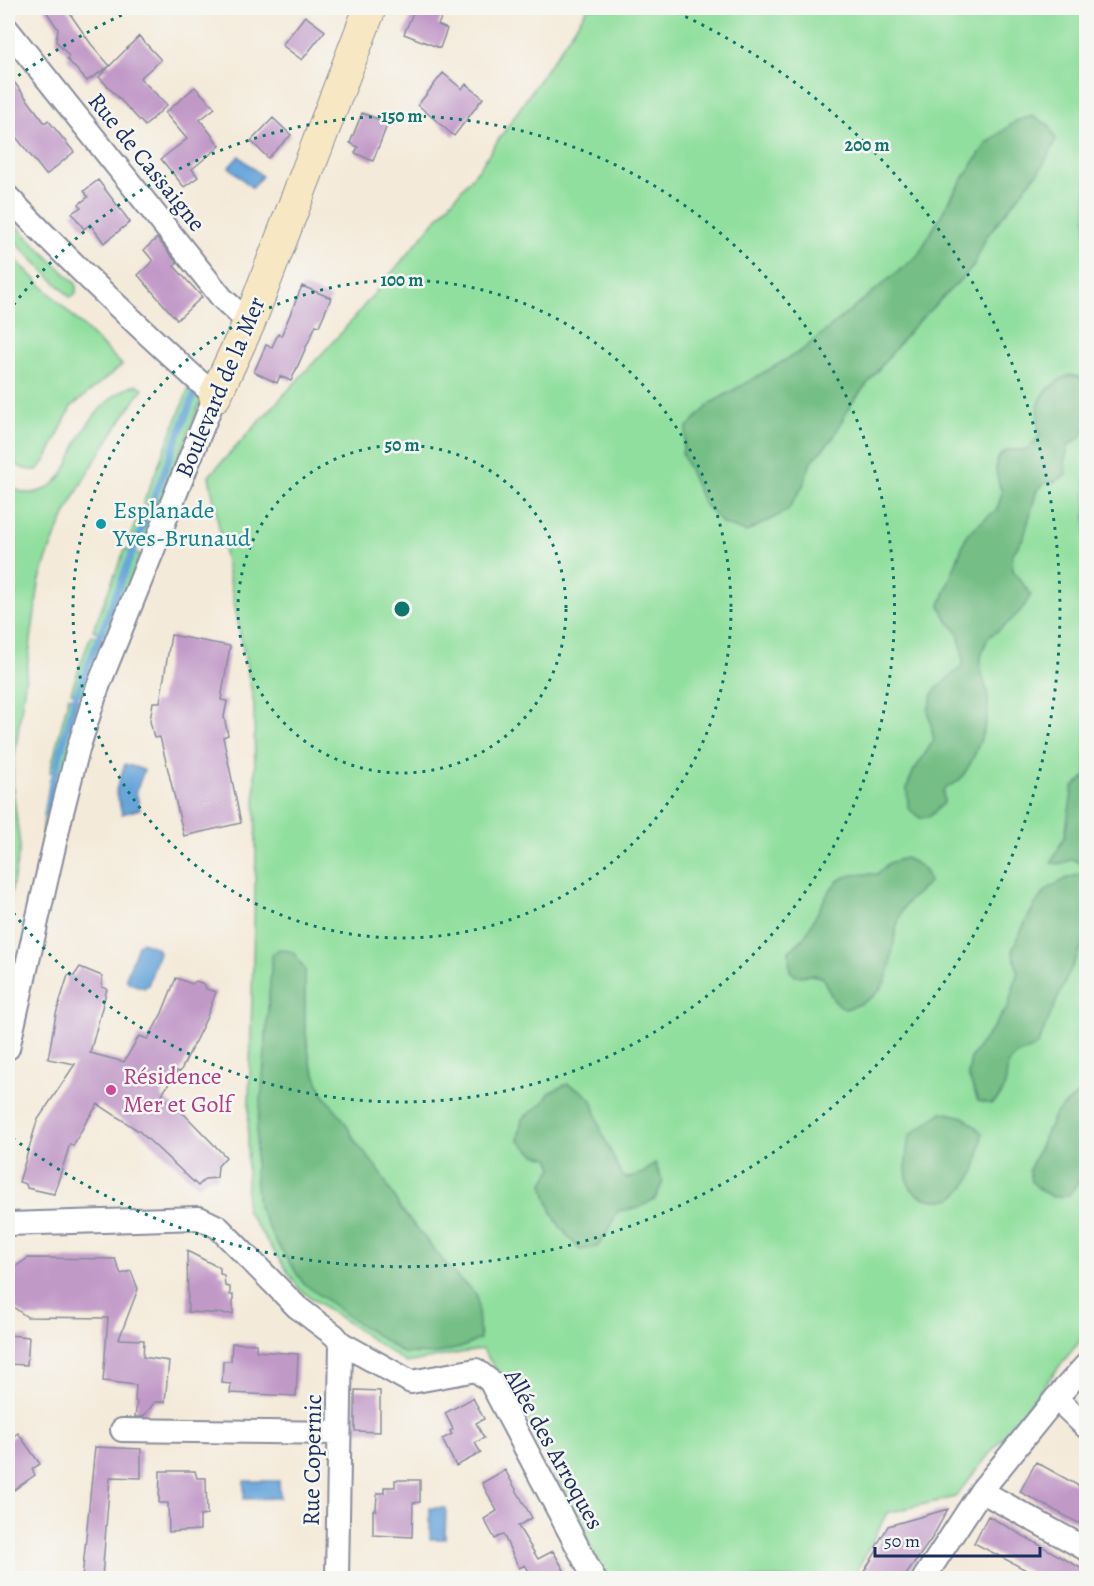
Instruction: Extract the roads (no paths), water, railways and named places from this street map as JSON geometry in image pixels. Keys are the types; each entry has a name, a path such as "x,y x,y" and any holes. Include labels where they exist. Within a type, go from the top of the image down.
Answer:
{"main road":[{"name":"Boulevard de la Mer","path":"215,396 249,323 370,8"}],"street":[{"name":"Rue de Cassaigne","path":"8,30 222,298 249,323"},
{"path":"8,197 159,346 215,396"},
{"name":"Boulevard de la Mer","path":"8,1048 78,749 93,702 215,396"},
{"name":"Allée des Arroques","path":"8,1224 198,1218 218,1227 297,1307 341,1343 411,1382 476,1370 490,1381 594,1578"},
{"name":"Rue Copernic","path":"337,1578 341,1343"},
{"path":"924,1578 981,1491 1056,1398 1086,1365"},
{"path":"1056,1398 1086,1427"},
{"path":"122,1430 339,1433"},
{"path":"981,1491 1086,1549"}],"water":[{"path":"239,156 262,176 252,188 229,167"},
{"path":"125,764 144,770 136,792 140,809 122,814 116,790"},
{"path":"142,942 157,948 159,952 148,985 144,988 129,983 126,978 138,945"},
{"path":"244,1481 279,1481 280,1498 244,1499"},
{"path":"430,1508 446,1508 445,1539 430,1539"}],"waterway":[{"path":"48,813 53,781 75,699 194,395"}],"place":[{"name":"Esplanade Yves-Brunaud","path":"101,524"},
{"name":"Résidence Mer et Golf","path":"111,1090"}]}
